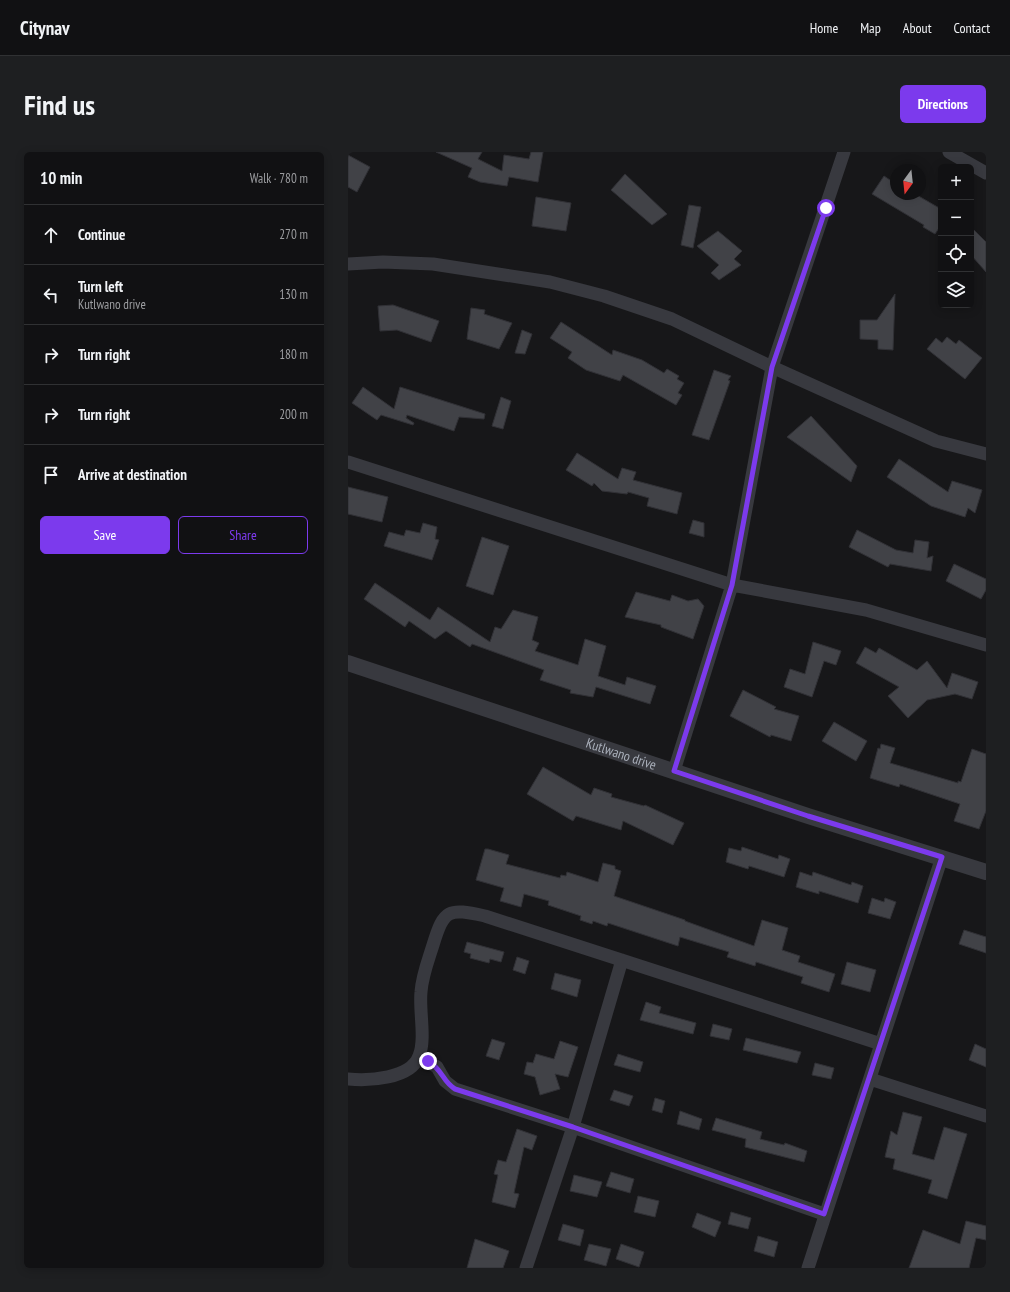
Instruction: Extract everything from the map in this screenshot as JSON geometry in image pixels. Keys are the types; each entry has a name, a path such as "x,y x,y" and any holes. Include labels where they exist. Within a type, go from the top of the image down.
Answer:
{"street":[{"path":"674,771 732,585 772,367 844,152"},
{"path":"949,152 986,173"},
{"path":"348,264 383,262 433,264 550,282 604,296 672,319 772,367 936,440 986,454"},
{"path":"348,462 732,585 866,610 986,645"},
{"name":"Kutlwano drive","path":"348,663 808,816 986,872"},
{"path":"808,1268 824,1214 870,1079 942,857"},
{"path":"348,1078 360,1080 385,1078 399,1073 412,1065 419,1057 421,1046 421,992 424,972 439,924 447,915 456,912 466,912 485,916 881,1044"},
{"path":"526,1268 573,1127 622,960"},
{"path":"419,1057 437,1067 445,1082 455,1089 573,1127 824,1214"},
{"path":"870,1079 986,1116"}],"building":[{"path":"436,152 482,152 478,159 502,171 504,155 529,159 531,152 543,152 538,182 509,177 507,186 480,182 468,177 472,168"},
{"path":"348,155 370,167 357,192 348,187"},
{"path":"625,174 667,214 652,225 611,190"},
{"path":"884,176 890,180 890,200 925,200 938,207 938,230 935,234 923,227 924,225 872,194"},
{"path":"536,197 571,203 566,231 532,226"},
{"path":"689,205 701,207 693,248 681,245"},
{"path":"974,230 986,242 986,272 974,258"},
{"path":"718,231 742,251 734,259 741,265 719,280 711,273 719,265 697,246"},
{"path":"895,294 893,350 878,349 878,340 860,339 860,320 877,320"},
{"path":"393,305 439,321 431,342 397,330 380,331 378,306"},
{"path":"471,308 485,310 484,314 512,323 499,349 467,339"},
{"path":"561,322 612,355 613,350 642,360 664,373 667,369 679,376 677,379 684,383 678,393 682,395 676,405 623,375 620,381 586,370 568,358 572,352 550,338"},
{"path":"522,330 532,334 525,354 515,353"},
{"path":"947,337 956,344 959,340 982,358 965,379 927,349 936,338 942,343"},
{"path":"714,370 731,376 728,380 730,381 709,440 692,435"},
{"path":"363,387 394,409 400,387 485,414 484,419 459,417 454,431 407,415 406,418 414,423 413,425 381,415 377,420 352,403"},
{"path":"501,397 511,401 503,429 492,426"},
{"path":"811,416 857,466 851,482 787,437"},
{"path":"577,453 618,479 622,468 636,472 633,480 682,493 677,514 647,506 649,498 628,492 627,494 602,491 594,483 592,486 566,470"},
{"path":"899,459 948,492 952,481 982,490 975,513 968,508 965,517 931,506 887,477"},
{"path":"348,487 388,497 382,522 348,514"},
{"path":"693,520 704,523 704,537 689,533"},
{"path":"423,523 437,527 435,539 439,540 432,560 384,546 389,532 404,536 406,530 420,533"},
{"path":"857,530 896,550 913,553 915,540 929,542 927,558 933,556 931,571 890,564 888,567 849,547"},
{"path":"482,537 509,546 493,595 466,586"},
{"path":"954,564 986,579 986,590 981,599 946,581"},
{"path":"375,583 430,620 438,607 490,642 495,627 501,629 513,610 538,617 532,640 539,643 535,651 578,665 585,639 606,646 598,676 625,685 627,677 656,686 650,704 596,687 593,697 570,693 571,690 540,680 544,670 472,644 470,647 446,631 435,639 409,621 405,627 364,599"},
{"path":"636,592 670,601 672,595 688,601 698,599 704,606 693,639 661,627 661,625 625,617"},
{"path":"813,642 841,651 836,665 824,661 812,697 784,687 790,669 805,674"},
{"path":"865,647 876,653 879,648 917,670 927,661 947,688 952,673 978,682 972,699 955,694 927,700 908,718 888,696 899,687 856,663"},
{"path":"743,690 776,707 774,709 799,716 791,741 771,735 770,737 730,716"},
{"path":"834,722 867,741 856,761 822,741"},
{"path":"881,744 895,748 890,763 958,783 958,781 961,782 972,749 986,754 986,811 979,829 954,821 960,804 900,784 899,787 870,778 878,748 880,749"},
{"path":"543,767 591,795 594,788 612,794 611,797 644,806 645,805 684,823 673,845 623,821 621,830 576,816 573,821 527,794"},
{"path":"742,847 778,859 779,855 790,859 784,877 749,866 748,869 726,862 729,848 741,851"},
{"path":"485,849 509,855 506,864 560,878 561,875 566,876 567,872 598,882 603,863 615,866 615,869 621,871 614,896 685,920 754,946 762,920 788,928 782,950 800,956 798,962 835,974 829,992 801,983 803,977 756,962 755,966 727,957 729,952 680,937 678,946 608,923 607,926 593,921 592,924 580,920 581,916 548,905 549,901 524,894 521,907 500,901 504,888 476,880"},
{"path":"800,872 812,876 813,872 851,885 852,882 863,886 858,903 819,891 819,894 796,887"},
{"path":"872,898 884,902 885,898 896,902 890,919 868,913"},
{"path":"964,930 986,937 986,953 959,944"},
{"path":"467,942 504,952 501,962 490,959 489,963 470,958 471,954 464,952"},
{"path":"517,957 529,961 525,974 513,970"},
{"path":"847,962 876,970 870,992 841,984"},
{"path":"555,973 581,980 577,997 551,989"},
{"path":"646,1002 661,1007 659,1013 696,1023 693,1034 640,1020"},
{"path":"713,1024 732,1029 729,1040 710,1036"},
{"path":"746,1038 801,1052 797,1063 743,1050"},
{"path":"492,1039 505,1043 499,1060 486,1056"},
{"path":"560,1041 578,1047 568,1077 555,1074 560,1089 540,1095 535,1077 524,1074 527,1062 533,1063 536,1054 554,1059"},
{"path":"975,1044 986,1049 986,1067 969,1060"},
{"path":"618,1054 643,1062 640,1072 614,1065"},
{"path":"815,1063 834,1068 831,1079 812,1075"},
{"path":"614,1090 633,1096 629,1106 610,1100"},
{"path":"655,1098 665,1101 662,1113 652,1110"},
{"path":"680,1111 702,1119 699,1130 677,1124"},
{"path":"903,1112 922,1117 912,1154 934,1160 944,1127 967,1134 947,1199 928,1193 932,1180 893,1169 895,1159 885,1157 891,1131 897,1135"},
{"path":"716,1118 762,1132 760,1139 784,1145 785,1143 807,1151 804,1162 745,1147 746,1139 712,1130"},
{"path":"517,1129 537,1136 532,1150 524,1147 514,1193 519,1194 515,1208 492,1202 498,1175 494,1174 498,1160 506,1162"},
{"path":"611,1172 634,1179 630,1193 606,1186"},
{"path":"574,1175 602,1182 597,1197 570,1191"},
{"path":"638,1196 659,1201 655,1217 634,1212"},
{"path":"731,1212 751,1218 748,1229 728,1224"},
{"path":"697,1213 721,1222 715,1237 692,1227"},
{"path":"966,1221 986,1226 986,1240 976,1238 969,1268 909,1268 923,1230 960,1244"},
{"path":"563,1224 584,1230 580,1246 558,1240"},
{"path":"758,1236 778,1242 774,1257 754,1251"},
{"path":"475,1239 509,1251 503,1268 467,1268"},
{"path":"589,1244 611,1249 606,1266 584,1260"},
{"path":"621,1244 644,1252 639,1267 616,1259"}],"route":[{"path":"428,1061 442,1072 445,1082 455,1089 573,1127 824,1214 870,1079 942,857 808,816 674,771 732,585 772,367 826,208"}]}
